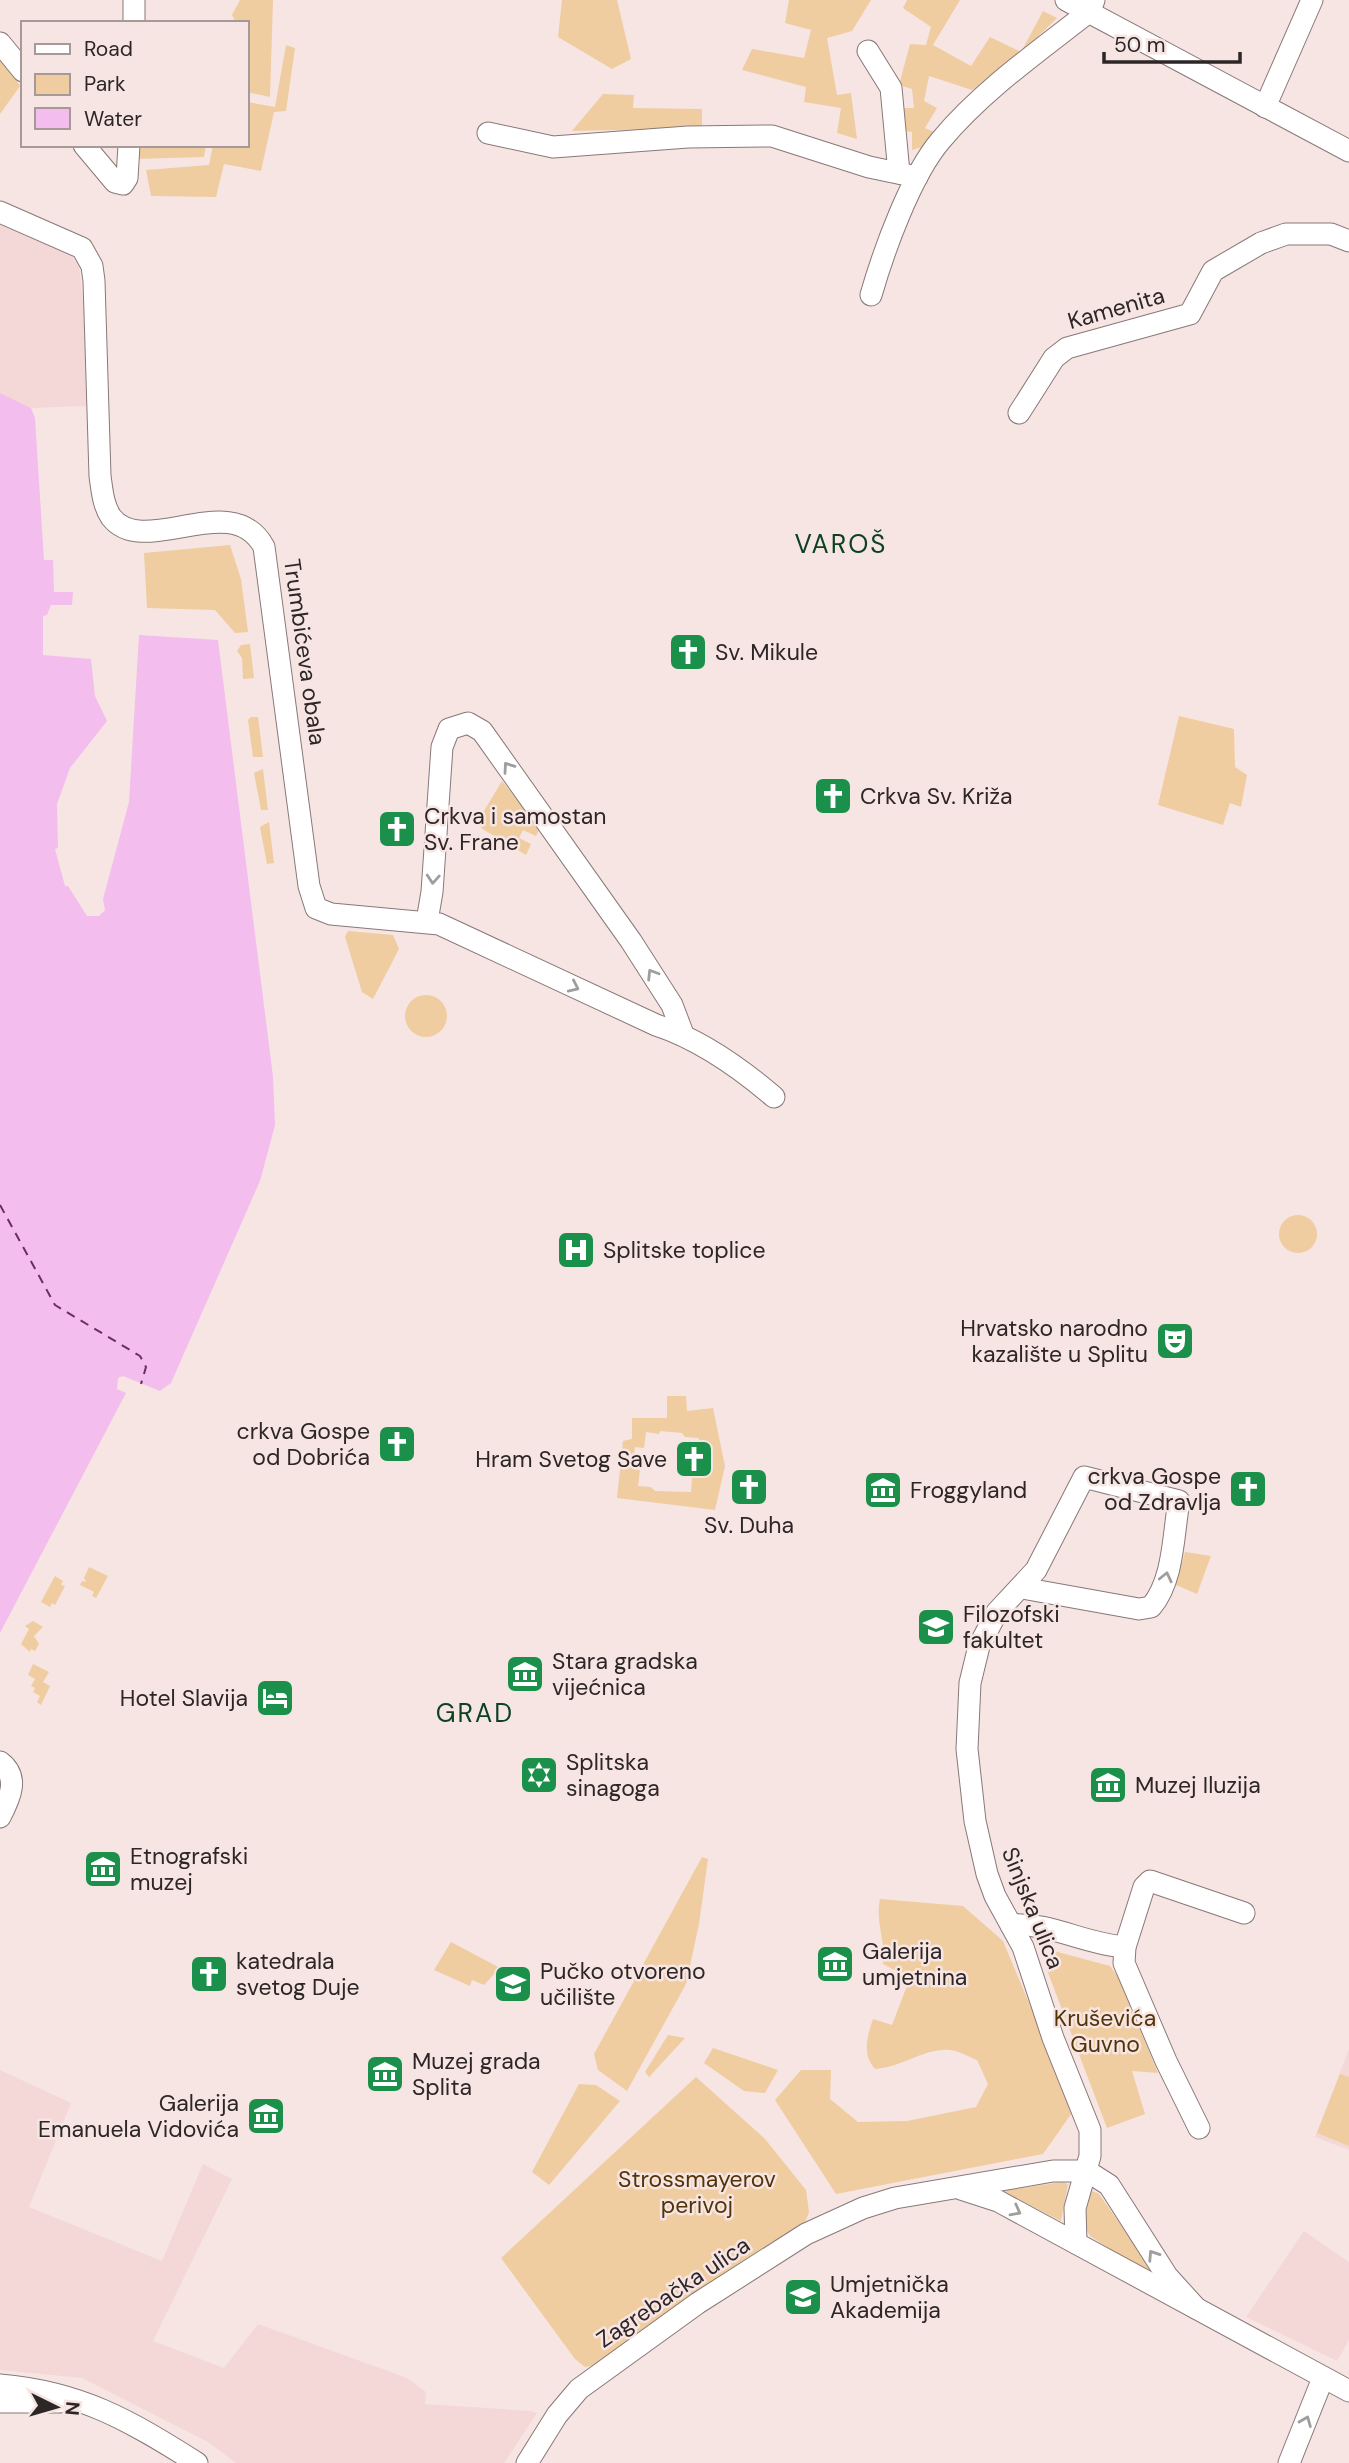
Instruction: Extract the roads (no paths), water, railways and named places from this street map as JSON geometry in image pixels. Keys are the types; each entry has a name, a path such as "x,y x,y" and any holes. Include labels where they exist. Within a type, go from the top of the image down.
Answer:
{"street":[{"path":"134,0 134,21"},
{"path":"1066,0 1092,5 1118,30 1349,151"},
{"path":"1265,107 1312,0"},
{"path":"871,295 908,175 964,116 1092,5"},
{"path":"0,43 21,69"},
{"path":"868,51 891,88 908,175"},
{"path":"488,133 553,146 688,137 772,136 908,175"},
{"path":"86,147 115,182 123,184 127,177 129,147"},
{"name":"Trumbićeva obala","path":"0,212 72,241 88,255 93,281 100,476 104,503 113,519 138,531 219,522 237,524 258,534 264,547 312,899 322,912 427,921"},
{"name":"Kamenita","path":"1019,413 1054,358 1067,348 1190,314 1213,271 1261,243 1286,234 1331,234 1349,241"},
{"path":"683,1034 672,1004 631,941 482,731 475,726 462,724 449,729 442,747 432,892 427,921 656,1025 683,1034 752,1078 774,1097"},
{"name":"Sinjska ulica","path":"1022,1588 1118,1606 1146,1609 1151,1607 1162,1592 1179,1501 1084,1477 1046,1552 1022,1588 998,1612 979,1646 972,1666 968,1725 969,1776 980,1849 995,1896 1023,1947 1053,2038 1087,2119 1090,2143 1087,2171 1075,2208 1076,2243"},
{"path":"0,1762 10,1772 12,1784 0,1817"},
{"path":"1199,2128 1128,1976 1125,1947 1144,1887 1150,1881 1244,1913"},
{"path":"1011,1925 1035,1925 1092,1943 1125,1947"},
{"name":"Zagrebačka ulica","path":"527,2463 556,2415 579,2389 698,2303 806,2234 879,2203 952,2187 1053,2171 1087,2171"},
{"path":"1087,2171 1109,2185 1167,2276 1196,2308"},
{"path":"952,2187 998,2201 1349,2391"},
{"path":"1289,2463 1323,2378"},
{"path":"0,2385 53,2391 116,2414 197,2463"},
{"path":"0,2402 82,2402"}],"water":[{"path":"0,393 31,408 35,418 44,560 53,560 54,592 73,592 72,605 51,605 47,615 43,616 43,655 91,659 95,696 107,721 70,768 57,804 58,848 55,849 65,886 68,886 87,916 99,916 105,910 103,899 129,802 139,635 218,640 273,1077 275,1125 260,1181 171,1383 160,1391 123,1376 118,1378 117,1389 126,1393 0,1633"}],"place":[{"name":"Sv. Mikule","path":"688,652"},
{"name":"Crkva Sv. Križa","path":"833,796"},
{"name":"Crkva i samostan Sv. Frane","path":"397,829"},
{"name":"Splitske toplice","path":"576,1250"},
{"name":"Hrvatsko narodno kazalište u Splitu","path":"1175,1341"},
{"name":"crkva Gospe od Dobrića","path":"397,1444"},
{"name":"Hram Svetog Save","path":"694,1459"},
{"name":"Sv. Duha","path":"749,1487"},
{"name":"crkva Gospe od Zdravlja","path":"1248,1489"},
{"name":"Froggyland","path":"883,1490"},
{"name":"Filozofski fakultet","path":"936,1627"},
{"name":"Stara gradska vijećnica","path":"525,1674"},
{"name":"Hotel Slavija","path":"275,1698"},
{"name":"Splitska sinagoga","path":"539,1775"},
{"name":"Muzej Iluzija","path":"1108,1785"},
{"name":"Etnografski muzej","path":"103,1869"},
{"name":"Galerija umjetnina","path":"835,1964"},
{"name":"katedrala svetog Duje","path":"209,1974"},
{"name":"Pučko otvoreno učilište","path":"513,1984"},
{"name":"Muzej grada Splita","path":"385,2074"},
{"name":"Galerija Emanuela Vidovića","path":"266,2116"},
{"name":"Umjetnička Akademija","path":"803,2297"}],"district":[{"name":"VAROŠ","path":"841,544"},
{"name":"GRAD","path":"475,1713"}],"park label":[{"name":"Kruševića Guvno","path":"1105,2031"},
{"name":"Strossmayerov perivoj","path":"697,2192"}]}
